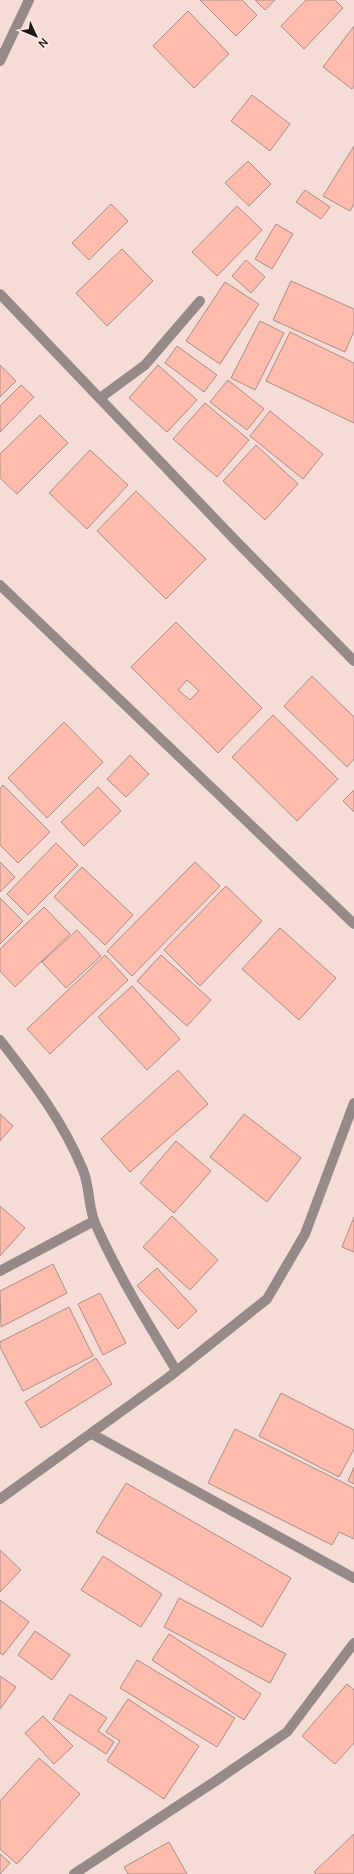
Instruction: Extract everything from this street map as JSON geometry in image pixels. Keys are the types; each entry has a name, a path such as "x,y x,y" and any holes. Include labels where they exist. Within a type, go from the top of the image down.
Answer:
{"street":[{"path":"0,61 30,0"},
{"path":"0,294 240,546 354,661"},
{"path":"100,398 145,365 200,301"},
{"path":"0,584 354,924"},
{"path":"0,1040 43,1094 71,1142 84,1172 94,1221 119,1273 176,1370"},
{"path":"0,1499 169,1377 267,1299 305,1234 354,1102"},
{"path":"0,1271 94,1221"},
{"path":"92,1434 354,1578"},
{"path":"74,1874 287,1732 354,1644"}],"building":[{"path":"200,0 242,0 257,15 236,36"},
{"path":"255,0 275,0 265,10"},
{"path":"306,0 335,0 343,8 304,49 281,26"},
{"path":"188,11 229,54 194,88 153,46"},
{"path":"354,26 354,86 352,89 323,67"},
{"path":"252,95 290,124 270,151 231,121"},
{"path":"354,146 354,204 350,211 323,196"},
{"path":"248,161 271,184 249,206 225,183"},
{"path":"305,190 330,207 321,219 296,202"},
{"path":"111,204 128,221 89,260 72,243"},
{"path":"237,206 262,230 217,276 192,252"},
{"path":"276,224 293,234 272,269 255,259"},
{"path":"122,249 153,281 107,326 76,293"},
{"path":"246,260 265,277 251,293 232,276"},
{"path":"291,281 354,309 354,331 345,352 273,320"},
{"path":"225,282 259,304 220,364 186,341"},
{"path":"260,321 284,333 255,390 231,378"},
{"path":"290,332 354,363 354,423 266,381"},
{"path":"177,346 217,375 204,392 165,363"},
{"path":"0,365 16,381 0,397"},
{"path":"158,365 197,400 167,432 129,398"},
{"path":"228,380 264,409 247,430 210,402"},
{"path":"21,385 34,397 0,432 0,406"},
{"path":"205,403 249,440 217,477 173,439"},
{"path":"270,411 323,454 303,479 250,436"},
{"path":"40,415 68,443 17,494 0,478 0,454"},
{"path":"256,445 298,484 265,520 223,481"},
{"path":"90,450 128,485 87,529 49,493"},
{"path":"136,491 206,559 166,599 97,531"},
{"path":"176,622 262,708 218,753 131,667","holes":["187,680 199,691 190,700 178,690"]},
{"path":"312,676 354,717 354,759 347,767 284,706"},
{"path":"273,715 338,779 297,821 232,757"},
{"path":"64,722 103,762 47,818 8,778"},
{"path":"130,755 149,774 126,797 107,779"},
{"path":"3,785 50,832 18,863 0,845 0,789"},
{"path":"98,787 121,811 84,846 61,822"},
{"path":"354,790 354,812 343,801"},
{"path":"56,843 78,865 28,915 7,894"},
{"path":"0,862 15,877 0,892"},
{"path":"195,862 220,886 132,976 107,951"},
{"path":"82,867 133,915 105,945 54,897"},
{"path":"226,886 262,921 200,986 164,950"},
{"path":"0,898 23,921 0,944"},
{"path":"44,907 70,934 15,987 0,971 0,949"},
{"path":"280,928 336,978 299,1020 242,969"},
{"path":"77,930 101,956 66,988 42,962"},
{"path":"105,955 128,980 50,1054 27,1029"},
{"path":"161,955 211,1000 187,1026 137,981"},
{"path":"132,986 180,1039 147,1070 98,1017"},
{"path":"178,1070 208,1104 130,1172 101,1139"},
{"path":"0,1114 13,1126 0,1141"},
{"path":"244,1114 301,1158 267,1202 210,1157"},
{"path":"176,1141 211,1171 174,1213 140,1183"},
{"path":"0,1206 25,1228 0,1256"},
{"path":"172,1216 218,1260 190,1290 143,1247"},
{"path":"354,1217 354,1252 342,1247"},
{"path":"53,1264 67,1293 1,1327 0,1291"},
{"path":"157,1268 197,1311 178,1329 137,1286"},
{"path":"100,1293 126,1343 103,1355 78,1304"},
{"path":"69,1307 93,1356 23,1391 0,1347 0,1342"},
{"path":"96,1358 112,1384 41,1428 25,1402"},
{"path":"281,1393 354,1430 354,1449 339,1477 259,1436"},
{"path":"235,1429 354,1488 354,1539 339,1532 332,1545 208,1483"},
{"path":"354,1467 354,1484 348,1481"},
{"path":"126,1483 291,1578 262,1627 96,1532"},
{"path":"0,1550 21,1570 0,1592"},
{"path":"103,1556 162,1594 141,1627 81,1590"},
{"path":"179,1598 286,1654 270,1683 164,1627"},
{"path":"0,1600 29,1622 3,1655 0,1653"},
{"path":"35,1631 70,1655 52,1680 18,1655"},
{"path":"169,1634 261,1694 244,1720 152,1660"},
{"path":"137,1660 235,1718 217,1747 120,1688"},
{"path":"0,1676 16,1687 0,1709"},
{"path":"347,1684 354,1690 354,1743 335,1764 302,1736"},
{"path":"70,1694 107,1718 98,1731 114,1742 106,1754 53,1719"},
{"path":"128,1699 199,1746 164,1799 107,1761 120,1741 106,1732"},
{"path":"43,1716 73,1746 54,1764 25,1733"},
{"path":"39,1758 80,1794 17,1864 0,1849 0,1801"},
{"path":"354,1834 354,1874 316,1874 314,1872"},
{"path":"169,1842 187,1874 128,1874 124,1867"},
{"path":"0,1854 10,1863 0,1874"}]}
